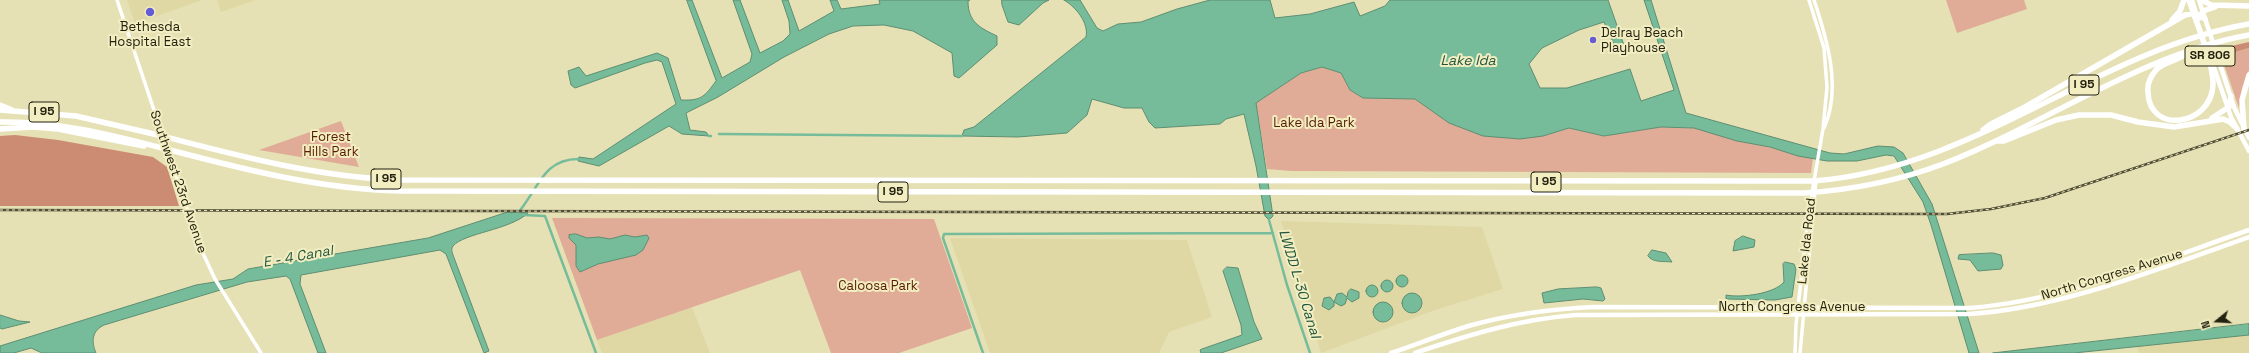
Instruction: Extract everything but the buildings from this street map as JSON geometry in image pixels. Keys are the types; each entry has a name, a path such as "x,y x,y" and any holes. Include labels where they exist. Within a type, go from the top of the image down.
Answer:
{"highway":[{"path":"2167,25 2179,13 2184,0"},
{"path":"2189,0 2198,14 2213,76 2212,92 2205,108 2194,117 2180,121 2165,118 2156,112 2150,102 2148,90 2151,77 2161,66 2198,48"},
{"path":"2202,0 2208,4 2223,6 2249,6"},
{"path":"1975,137 1991,124 2032,103 2167,25 2223,6"},
{"path":"2198,14 2205,19"},
{"name":"I 95","path":"166,137 269,164 338,175 400,180 1825,180 1892,167 1922,158 1975,137 2134,60 2194,37 2217,30 2249,24"},
{"name":"I 95","path":"170,150 269,175 334,187 395,191 1804,193 1863,186 1928,169 1994,141 2140,70 2198,48 2249,35"},
{"path":"2244,130 2242,100 2249,75"},
{"path":"2204,122 2228,108 2231,96"},
{"path":"0,105 13,110"},
{"name":"I 95","path":"0,110 87,117 158,135"},
{"path":"1994,141 2004,141 2056,120 2079,115 2111,116 2166,126 2186,126 2225,119 2237,129"},
{"name":"I 95","path":"0,122 40,123 77,128 162,148 135,145 95,135 58,129 33,127 0,129"}],"main road":[{"name":"SR 806","path":"2192,0 2198,14 2228,108 2249,151"},
{"name":"SR 806","path":"2198,0 2198,14"},
{"name":"SR 806","path":"2205,19 2231,96 2244,130 2249,138"},
{"name":"North Congress Avenue","path":"1391,353 1489,321 1546,311 1594,307 1969,308 2015,303 2046,296 2192,250 2249,230"},
{"name":"North Congress Avenue","path":"1415,353 1475,333 1557,316 1594,314 1970,314 2016,310 2048,303 2249,237"},
{"path":"1594,307 1594,314"},
{"path":"1913,314 1922,307"}],"street":[{"name":"Southwest 23rd Avenue","path":"117,0 158,126 200,247 215,279 261,353"},
{"name":"Lake Ida Road","path":"1795,353 1823,130 1826,87 1825,58 1821,35 1809,0"},
{"name":"Lake Ida Road","path":"1814,0 1825,33 1831,69 1830,100 1827,121 1823,130"},
{"name":"Lake Ida Road","path":"1800,315 1800,353"}],"shaded area":[{"name":"Bethesda Hospital East","path":"127,0 202,0 135,24"},
{"name":"Bethesda Hospital East","path":"217,0 256,0 221,12"},
{"path":"2249,42 2249,48 2221,56 2218,49"},
{"path":"15,135 58,140 153,157 167,167 179,206 0,206 0,136"},
{"path":"1281,221 1482,227 1503,289 1435,310 1321,353"},
{"path":"950,238 1187,240 1212,317 1169,332 1159,353 990,353"},
{"path":"692,307 710,353 602,353 597,340"},
{"path":"2249,335 2249,353 2139,353 2137,346"}],"green space":[{"path":"1946,0 2024,0 2027,9 1957,33"},
{"path":"2249,48 2249,70 2242,88 2239,108 2221,56"},
{"name":"Lake Ida Park","path":"1322,67 1341,73 1350,90 1363,98 1415,99 1427,107 1543,136 1569,128 1604,136 1661,127 1694,128 1813,158 1811,173 1291,171 1267,169 1256,103 1301,73"},
{"name":"Forest Hills Park","path":"341,121 359,167 259,150"},
{"name":"Caloosa Park","path":"552,218 934,219 972,328 899,353 831,353 800,270 597,340"}],"water":[{"path":"687,0 692,0 722,78 750,62 752,54 733,0 740,0 760,53 783,41 790,34 789,21 782,0 788,0 799,31 834,11 830,0 837,0 841,9 880,4 879,0 970,0 968,1 969,8 973,19 980,27 997,36 997,45 959,78 954,76 952,53 913,31 884,25 853,26 829,34 784,57 718,97 686,113 690,130 706,132 709,136 682,134 669,126 599,166 578,161 579,157 593,159 676,104 662,62 657,60 575,88 571,85 568,71 579,67 586,76 657,53 668,58 681,100 694,100 706,94 716,81"},
{"path":"1002,0 1049,0 1043,3 1019,25 1008,22 1002,5"},
{"name":"Lake Ida","path":"1064,0 1080,0 1097,28 1103,31 1118,24 1141,22 1177,9 1210,0 1270,0 1275,18 1310,14 1354,2 1360,16 1385,6 1390,0 1608,0 1625,48 1617,51 1604,22 1579,30 1542,48 1529,64 1540,88 1567,88 1630,69 1641,101 1674,90 1644,0 1651,0 1686,113 1830,153 1844,154 1878,146 1894,147 1903,153 1932,204 1979,353 1969,353 1923,202 1894,156 1886,155 1857,161 1827,161 1798,156 1770,147 1737,141 1694,128 1661,127 1604,136 1569,128 1543,136 1520,139 1483,136 1449,123 1415,99 1363,98 1350,90 1341,73 1322,67 1301,73 1256,103 1273,216 1269,220 1265,216 1256,166 1244,114 1226,119 1220,124 1155,128 1149,122 1142,108 1124,108 1092,99 1087,115 1067,133 1018,137 962,136 964,130 974,127 1086,37 1086,26 1084,21 1077,11"},
{"path":"508,212 528,213 510,224 467,238 452,248 453,255 489,351 484,353 446,254 440,250 301,275 300,284 326,353 318,353 290,279 286,276 247,282 104,325 97,330 93,340 96,353 42,353 31,348 14,353 0,353 0,346 196,285 233,279 248,269 428,238"},
{"path":"576,234 587,238 599,237 610,239 625,235 635,237 647,235 649,238 643,250 636,255 598,264 580,272 576,266 576,245 569,238 569,235"},
{"path":"1743,236 1755,240 1754,247 1733,251 1735,241"},
{"path":"1652,250 1666,253 1672,262 1653,260 1648,256"},
{"path":"1993,253 2001,255 2003,265 2001,269 1978,271 1970,260 1958,259 1959,255"},
{"path":"1785,262 1794,264 1796,269 1792,297 1775,300 1726,299 1726,295 1740,296 1773,290 1784,282 1783,264"},
{"path":"1227,267 1238,268 1254,322 1262,339 1221,353 1201,353 1200,350 1202,349 1242,335 1241,325 1223,271"},
{"path":"1400,275 1404,275 1408,281 1404,287 1400,287 1396,283 1396,279"},
{"path":"1385,280 1389,280 1393,286 1389,292 1385,292 1381,288 1381,284"},
{"path":"1370,285 1374,285 1378,291 1374,297 1370,297 1366,293 1366,289"},
{"path":"1601,288 1605,299 1603,301 1583,299 1544,303 1542,293 1558,289"},
{"path":"1351,289 1359,292 1359,298 1352,302 1347,298 1345,304 1341,306 1334,302 1337,294 1342,293 1347,297 1348,292"},
{"path":"1412,293 1419,296 1422,303 1419,310 1412,313 1405,310 1402,303 1405,296"},
{"path":"1330,297 1334,302 1334,306 1329,310 1322,306 1324,298"},
{"path":"1383,302 1390,305 1393,312 1390,319 1383,322 1376,319 1373,312 1376,305"},
{"path":"0,315 19,321 30,322 2,329 0,328"},
{"path":"2249,324 2249,335 2074,353 1993,353"}],"waterway":[{"path":"719,134 962,136"},
{"name":"E - 4 Canal","path":"517,214 548,170 556,164 566,160 578,159"},
{"path":"524,215 545,216 596,353"},
{"name":"LWDD L-30 Canal","path":"1269,220 1287,285 1310,353"},
{"path":"983,353 943,238 944,234 1273,233"}],"railway":[{"path":"0,210 1947,214 1991,209 2045,198 2249,130"}],"place":[{"name":"Bethesda Hospital East","path":"150,12"},
{"name":"Delray Beach Playhouse","path":"1593,40"}]}
